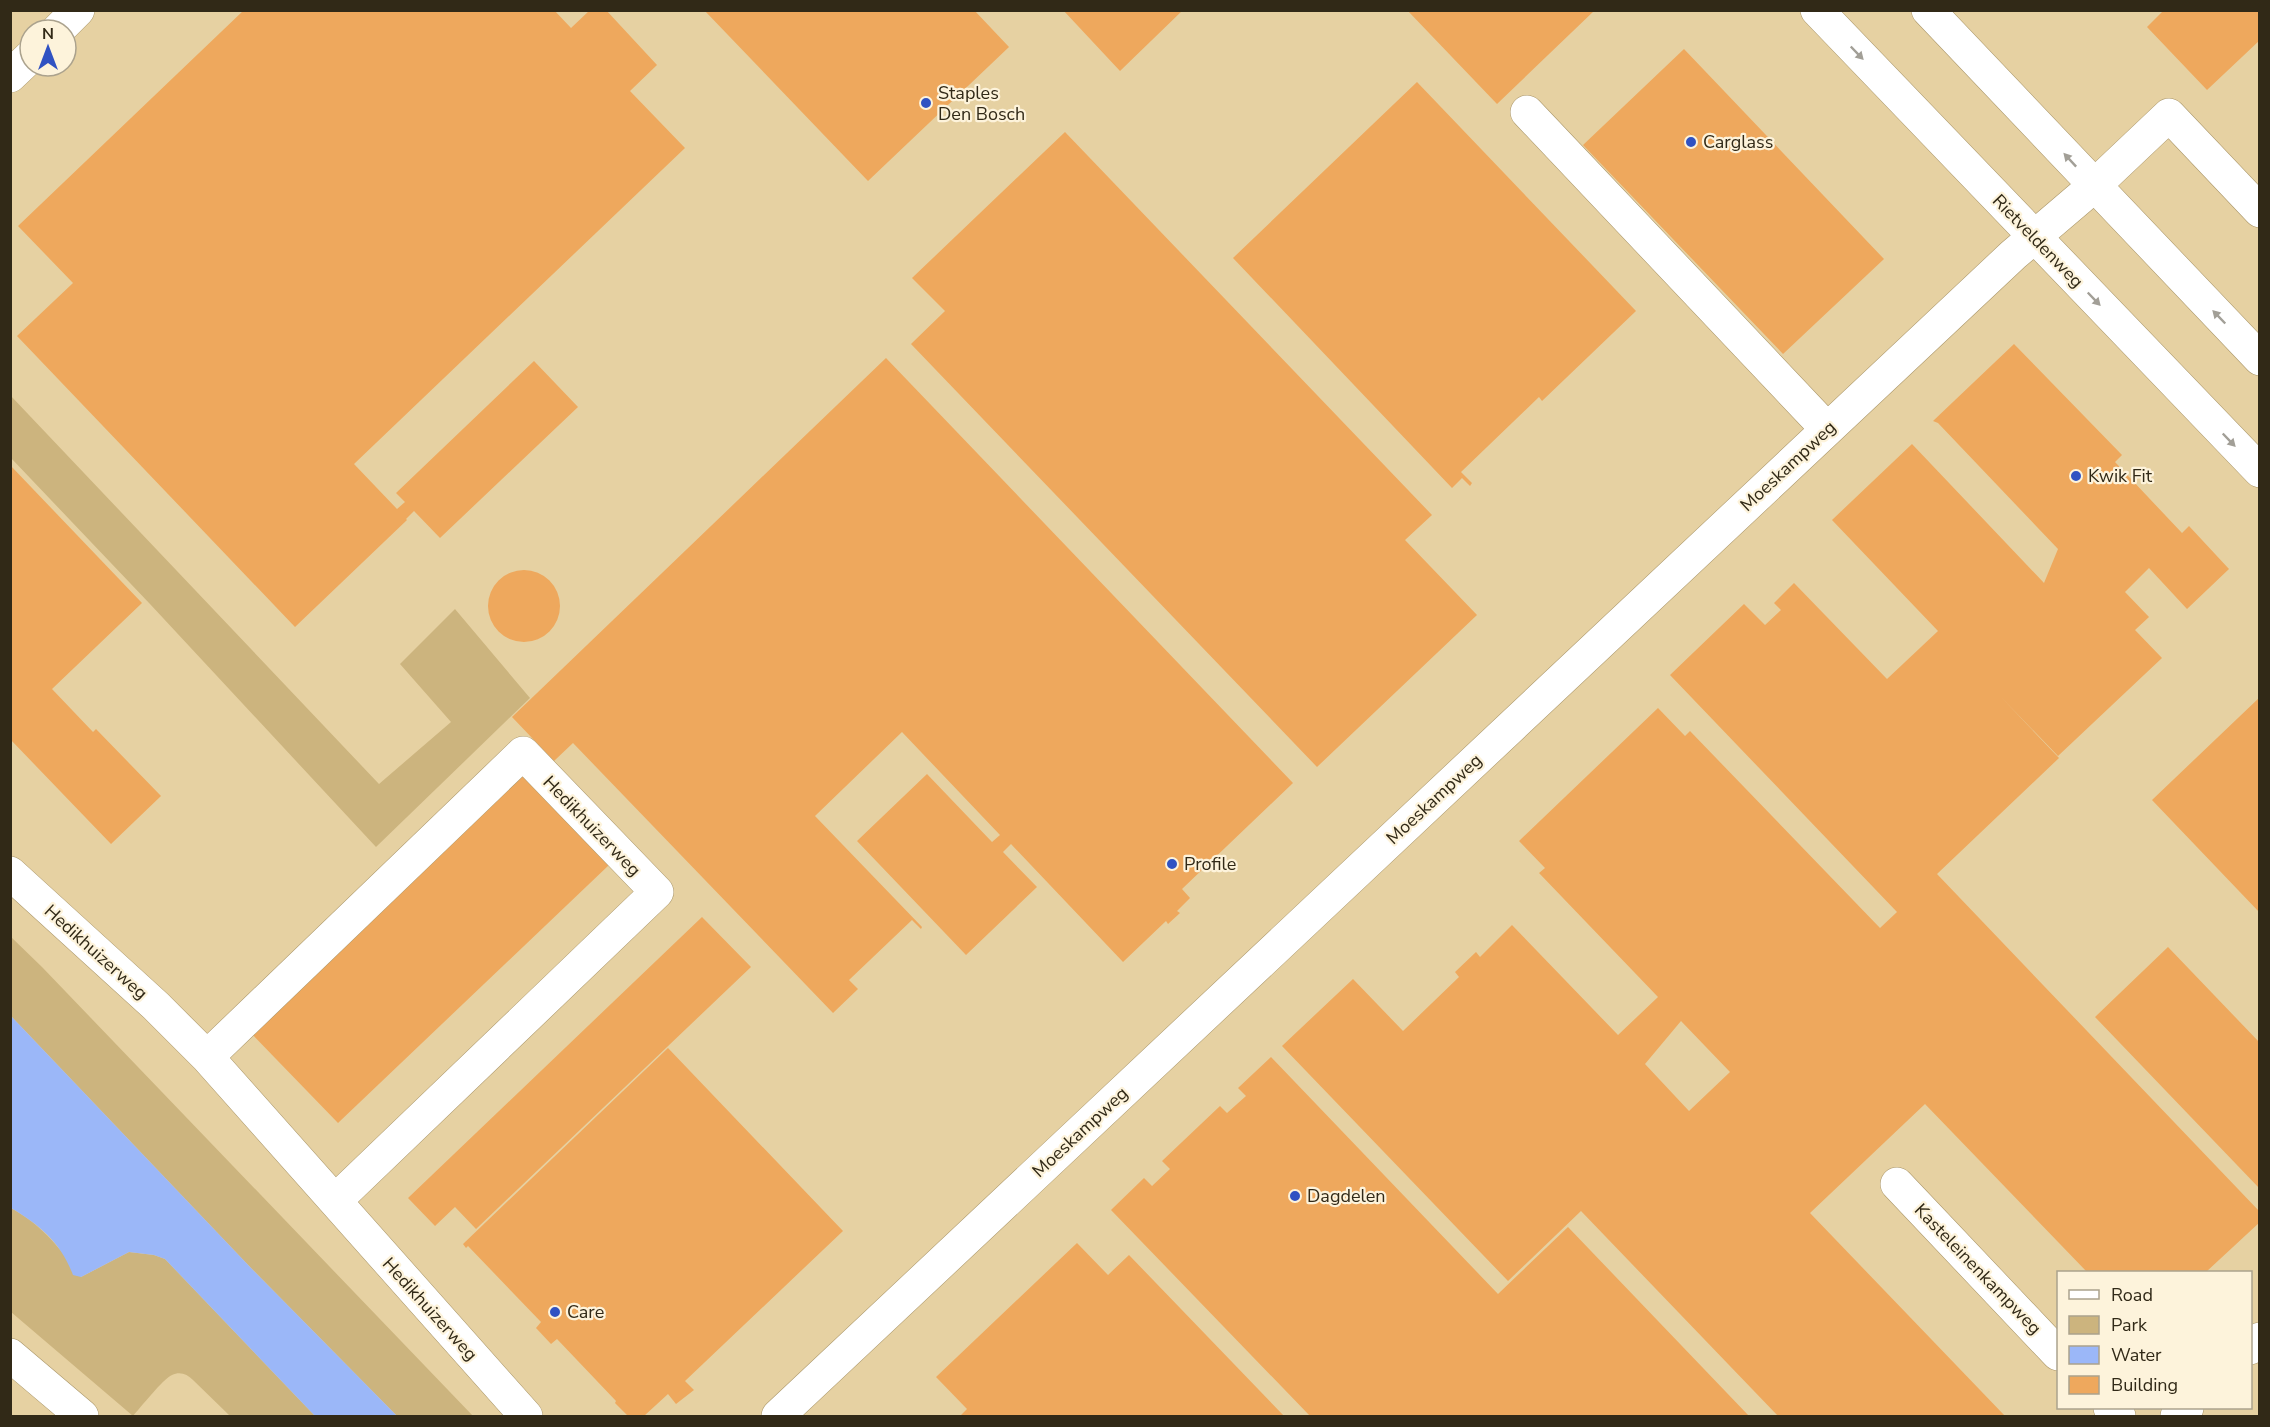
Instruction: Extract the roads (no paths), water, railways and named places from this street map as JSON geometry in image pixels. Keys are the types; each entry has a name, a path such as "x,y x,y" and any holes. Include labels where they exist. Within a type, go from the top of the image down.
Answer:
{"street":[{"name":"Rietveldenweg","path":"1817,10 2259,471"},
{"path":"1928,10 2259,359"},
{"path":"1527,112 1827,429"},
{"path":"2094,186 2169,116 2259,211"},
{"name":"Moeskampweg","path":"778,1416 1827,429 2034,236 2094,186"},
{"name":"Hedikhuizerweg","path":"207,1057 523,753 657,892 335,1201"},
{"name":"Hedikhuizerweg","path":"10,873 156,1006 207,1057 526,1416"},
{"name":"Kasteleinenkampweg","path":"1897,1184 2057,1353"},
{"path":"10,1355 82,1416"}],"water":[{"path":"11,1016 251,1268 397,1416 315,1416 165,1259 154,1255 129,1252 81,1277 73,1275 56,1244 40,1228 11,1208"}],"place":[{"name":"Staples Den Bosch","path":"926,103"},
{"name":"Carglass","path":"1691,142"},
{"name":"Kwik Fit","path":"2076,476"},
{"name":"Profile","path":"1172,864"},
{"name":"Dagdelen","path":"1295,1196"},
{"name":"Care","path":"555,1312"}]}
